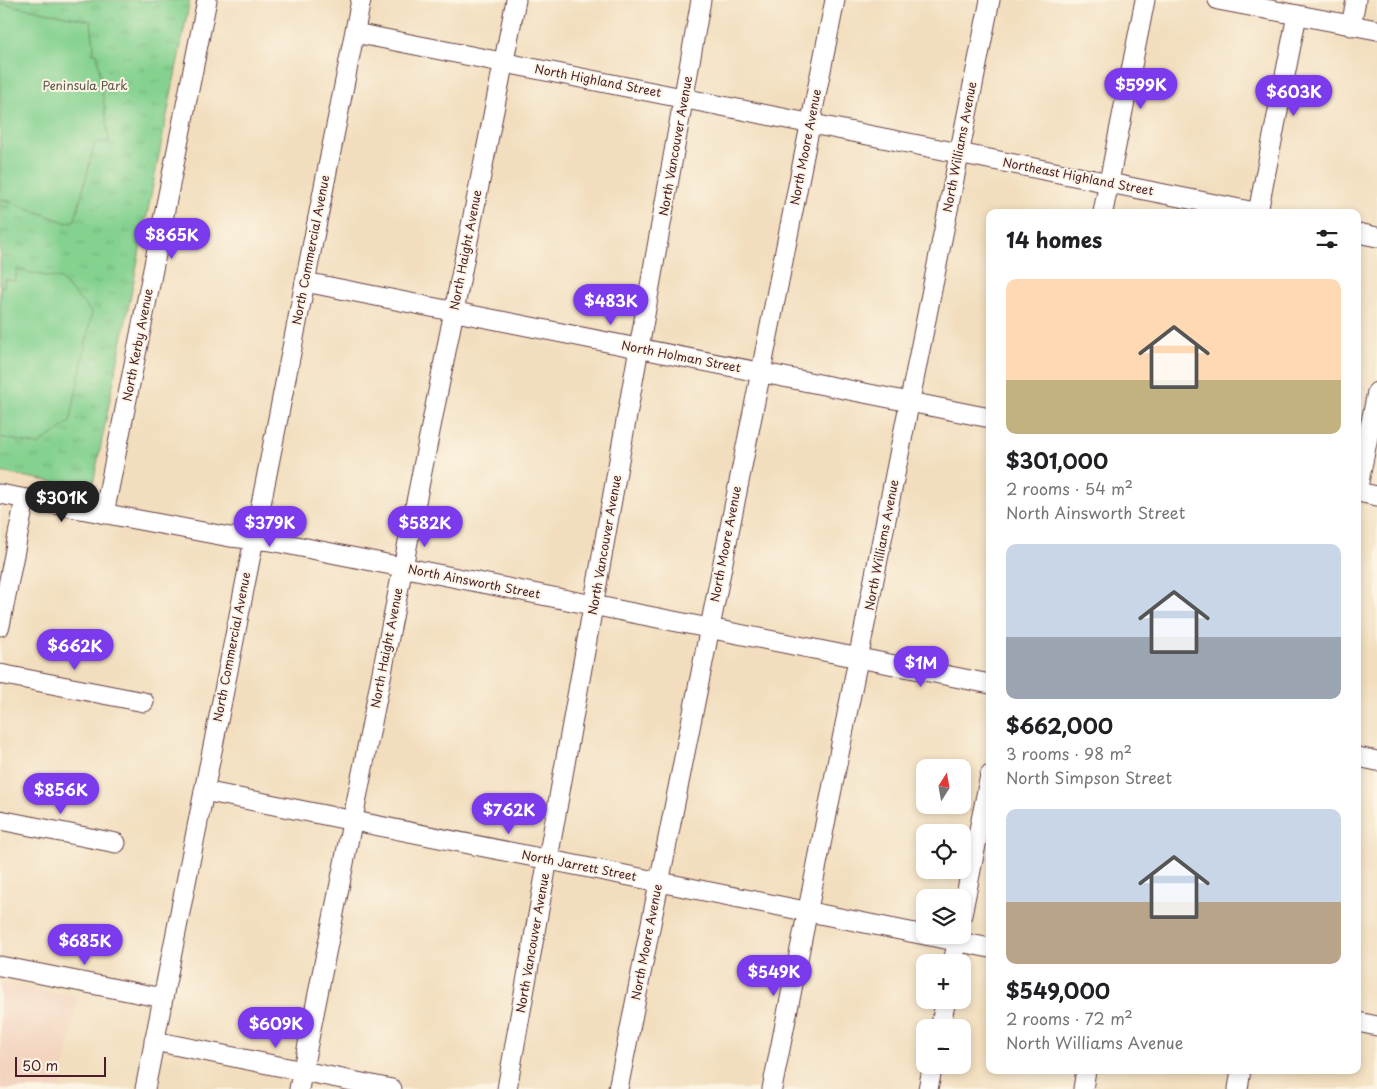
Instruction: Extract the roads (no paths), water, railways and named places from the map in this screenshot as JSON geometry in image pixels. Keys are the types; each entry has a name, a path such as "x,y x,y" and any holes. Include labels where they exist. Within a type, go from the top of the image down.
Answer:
{"street":[{"name":"North Kerby Avenue","path":"104,514 207,0"},
{"name":"North Commercial Avenue","path":"145,1089 361,0"},
{"name":"North Haight Avenue","path":"301,1080 516,0"},
{"name":"North Vancouver Avenue","path":"507,1089 702,0"},
{"name":"North Moore Avenue","path":"618,1089 835,0"},
{"name":"North Williams Avenue","path":"772,1089 990,0"},
{"path":"1104,209 1145,0"},
{"path":"1218,0 1377,30"},
{"path":"1351,26 1356,0"},
{"path":"1257,209 1297,15"},
{"name":"North Highland Street","path":"354,33 959,154"},
{"name":"Northeast Highland Street","path":"959,154 1240,209"},
{"path":"1361,233 1377,236"},
{"name":"North Holman Street","path":"305,282 986,417"},
{"path":"1361,472 1377,392"},
{"path":"1361,493 1377,496"},
{"name":"North Ainsworth Street","path":"0,494 230,537 271,541 986,683"},
{"path":"0,626 25,499"},
{"path":"0,674 144,702"},
{"path":"1361,758 1377,761"},
{"name":"North Jarrett Street","path":"204,791 808,912 916,931"},
{"path":"967,889 986,795"},
{"path":"0,820 116,843"},
{"name":"North Jarrett Street","path":"971,942 986,947"},
{"path":"0,966 163,998"},
{"path":"1361,1023 1377,1026"},
{"path":"154,1041 301,1080 392,1089"},
{"path":"928,1089 931,1074"},
{"path":"1083,1089 1085,1074"},
{"path":"1238,1089 1240,1074"}],"park label":[{"name":"Peninsula Park","path":"85,86"}]}
